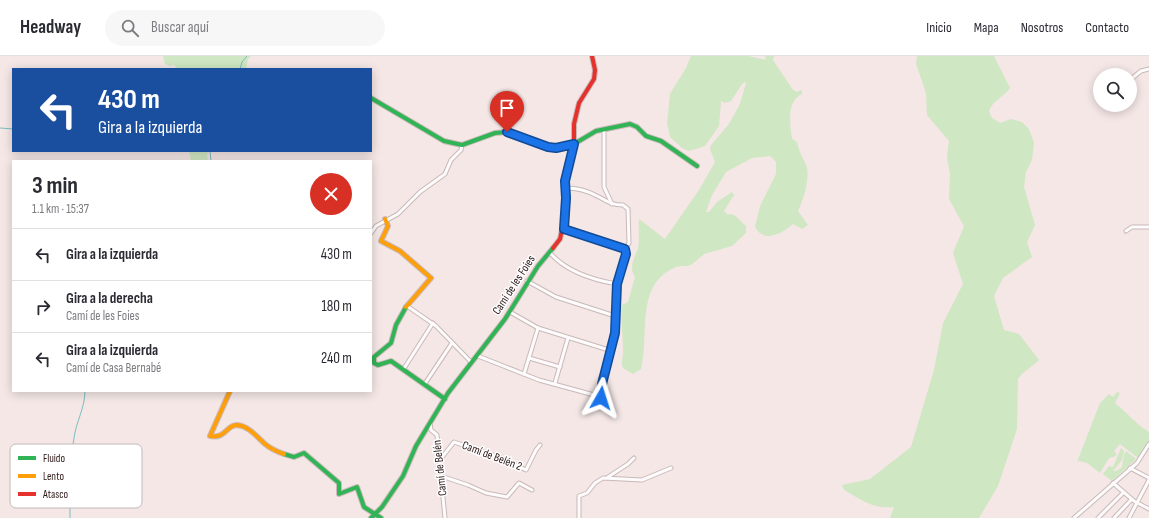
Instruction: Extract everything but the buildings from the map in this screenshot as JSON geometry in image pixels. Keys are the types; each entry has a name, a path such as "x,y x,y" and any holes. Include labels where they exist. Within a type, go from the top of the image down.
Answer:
{"street":[{"name":"Camí de les Foies","path":"373,517 403,476 430,422 444,399 510,312 527,281 558,242 564,229 566,179 574,144 574,124 577,109 595,75 592,56"},
{"path":"1137,74 1140,71 1149,69"},
{"path":"372,99 444,140 462,144 500,132 515,134 548,147 556,148 574,144 593,133 626,124 634,125 643,134 661,141 697,166"},
{"path":"604,130 603,185 604,191 612,204"},
{"path":"372,231 386,219 398,214 420,192 444,174 451,160 461,150 462,144"},
{"path":"566,188 596,195 612,204 623,205 628,209 628,243 625,249 626,254 617,284 615,316 617,323 612,351 602,384 601,395 598,400 595,399 595,394 602,384"},
{"path":"386,219 388,226 381,241 400,251 431,278 407,306 396,326 391,343 377,354 373,360 375,365 391,361 444,399"},
{"path":"1126,231 1129,228 1149,227"},
{"path":"564,229 625,249"},
{"path":"550,253 587,276 617,284"},
{"path":"527,281 556,297 615,316"},
{"path":"407,306 433,324 471,362"},
{"path":"510,312 538,328 612,351"},
{"path":"403,370 433,324"},
{"path":"524,374 538,328"},
{"path":"554,383 568,338"},
{"path":"424,385 452,343"},
{"path":"478,356 524,374 601,395"},
{"path":"529,358 560,367"},
{"path":"230,392 210,433 210,436 218,437 225,434 231,426 237,425 254,433 263,443 272,449 294,457 304,453 339,483 339,494 357,487 362,503 373,517 381,518"},
{"name":"Camí de Belén","path":"430,422 431,430 437,436 445,518"},
{"name":"Camí de Belén 2","path":"439,461 451,444 455,442 499,457 526,470 540,445"},
{"path":"1074,518 1137,463 1149,444"},
{"path":"578,518 579,496 587,493 600,480 608,477 628,464 634,458"},
{"path":"608,477 642,480 671,468"},
{"path":"1129,518 1149,479 1130,468"},
{"path":"441,476 486,493 507,497 519,483 532,490"},
{"path":"1113,483 1131,500 1149,509"},
{"path":"1098,518 1123,493"},
{"path":"1114,518 1131,500"}],"green space":[{"path":"163,56 251,56 248,59 246,68 176,68 175,65 169,66 165,64"},
{"path":"691,56 748,56 766,60 765,56 774,56 773,60 793,90 797,92 802,90 802,94 793,102 790,120 792,139 797,142 806,165 808,175 806,188 798,211 808,225 802,229 793,224 784,231 768,236 763,235 755,227 760,206 776,174 776,162 770,156 752,158 726,172 712,195 706,212 709,212 717,202 732,192 734,195 724,211 727,214 736,216 746,226 746,233 732,246 704,254 691,265 676,267 663,275 654,285 646,312 641,369 633,374 622,366 623,352 621,311 622,305 628,302 635,277 632,266 639,245 639,219 665,239 699,190 715,162 710,149 711,145 729,124 740,104 746,83 745,82 742,84 731,101 725,103 721,101 719,126 705,146 689,151 682,148 670,137 667,123 670,94 686,68"},
{"path":"917,56 994,56 1010,88 991,107 989,111 992,118 1000,123 1011,119 1022,122 1029,129 1034,143 1032,160 1026,172 1024,187 1035,225 1027,242 1032,257 1003,278 994,296 1004,330 1019,334 1039,360 1018,379 1017,429 998,486 979,518 890,518 894,507 879,507 868,503 844,490 842,485 870,479 911,447 934,370 943,323 963,284 953,253 964,226 949,199 950,174 947,157 949,141 927,115 926,93 916,64"},
{"path":"189,152 209,152 207,154 208,160 191,160"},
{"path":"1117,392 1120,393 1115,403 1140,426 1149,432 1149,441 1138,458 1120,444 1114,451 1116,456 1109,458 1100,473 1087,463 1077,462 1100,403 1109,394 1113,397"},
{"path":"1121,448 1124,451 1122,460 1113,471 1117,471 1122,467 1126,451 1136,459 1112,481 1103,474 1109,466 1113,467"}],"waterway":[{"path":"240,68 242,62 247,56"},
{"path":"0,128 12,129"},
{"path":"210,152 211,160"},
{"path":"73,444 84,403 85,392"},
{"path":"70,508 70,518"}],"traffic: fast":[{"path":"372,99 444,141 462,145 495,133 507,132 548,147 556,148 574,144 596,131 630,124 637,127 646,136 661,141 697,166"},
{"path":"371,518 382,507 403,476 416,446 448,393 505,319 538,266 553,248"},
{"path":"406,307 396,325 391,343 374,357 374,363 378,365 391,361 445,399"},
{"path":"284,454 294,457 304,453 339,483 339,494 357,487 364,507 381,518"}],"traffic: slow":[{"path":"385,219 388,226 381,241 400,251 431,278 406,307"},
{"path":"230,392 210,436 219,436 230,427 237,425 245,427 265,444 284,454"}],"traffic: jam":[{"path":"553,248 560,239 565,216 565,181 574,144 574,124 579,103 594,79 595,70 592,56"}],"route":[{"path":"507,132 548,147 556,148 574,144 565,181 566,216 564,229 625,249 626,251 617,284 617,307 615,316 617,323 613,346 600,391 602,396 601,398"}]}
